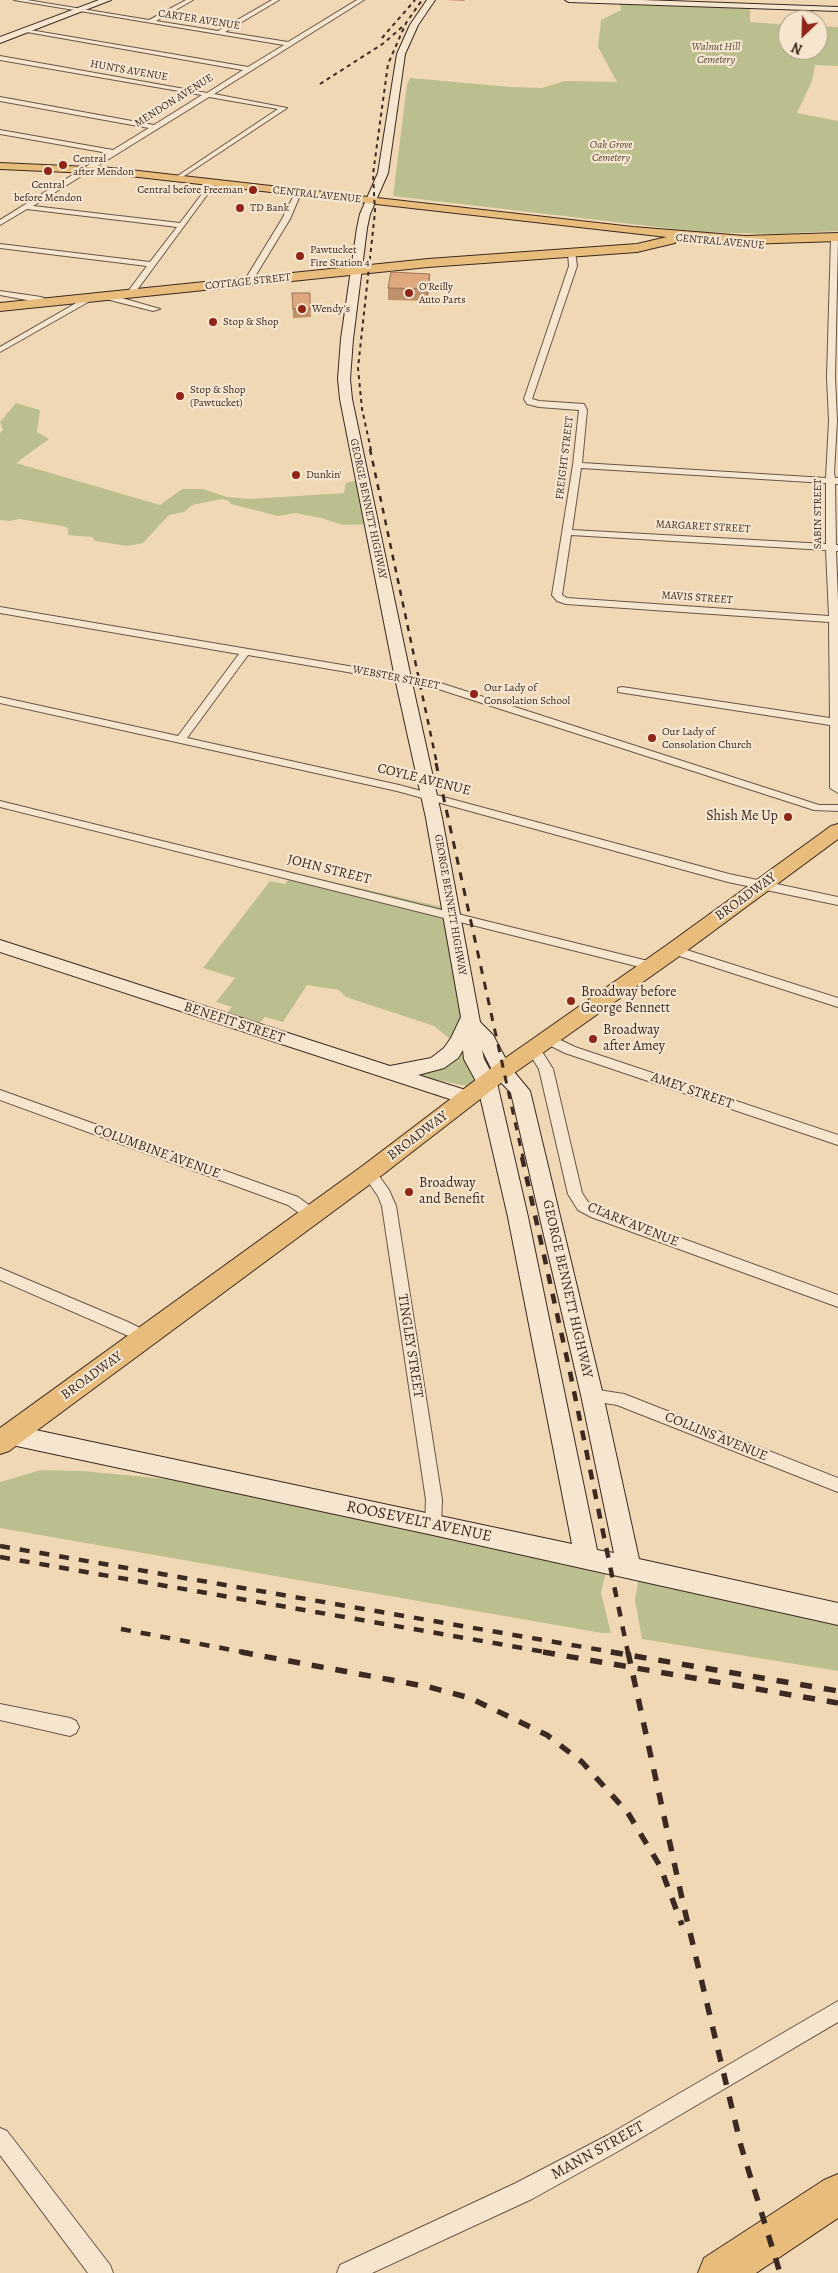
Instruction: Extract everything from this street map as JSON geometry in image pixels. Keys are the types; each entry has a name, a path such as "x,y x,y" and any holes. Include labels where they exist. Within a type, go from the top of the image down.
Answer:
{"highway":[{"path":"719,2273 838,2194"}],"main road":[{"path":"0,40 107,0"},
{"name":"GEORGE BENNETT HIGHWAY","path":"431,0 414,26 400,54 385,166 365,214 356,270 345,364 346,399 429,796 452,915 470,1021 474,1059 495,1077 520,1091 592,1395 629,1568"},
{"path":"569,0 838,9"},
{"name":"CENTRAL AVENUE","path":"0,166 88,169 633,231 736,246 837,241"},
{"name":"CENTRAL AVENUE","path":"678,237 837,241"},
{"name":"COTTAGE STREET","path":"0,307 428,263 637,248 678,237"},
{"path":"637,248 736,246"},
{"name":"BROADWAY","path":"4,1437 145,1337 369,1173 495,1077 652,966 838,830"},
{"name":"BENEFIT STREET","path":"0,946 468,1098"},
{"path":"384,1072 411,1070 437,1063 450,1053 460,1040 470,1021"},
{"name":"GEORGE BENNETT HIGHWAY","path":"495,1077 518,1217 587,1559"},
{"name":"ROOSEVELT AVENUE","path":"4,1437 432,1524 838,1614"}],"street":[{"name":"CARTER AVENUE","path":"17,0 288,44"},
{"path":"150,22 190,0"},
{"path":"219,33 276,0"},
{"name":"MENDON AVENUE","path":"0,223 248,68 361,0"},
{"path":"24,31 248,68"},
{"name":"HUNTS AVENUE","path":"0,58 284,108 176,179"},
{"path":"0,99 154,127"},
{"path":"0,132 113,152"},
{"path":"133,293 133,290 152,264 213,184"},
{"path":"247,283 286,219 298,193"},
{"path":"26,207 181,225"},
{"name":"SABIN STREET","path":"837,241 834,481 836,601 834,619 834,722 836,788 838,790"},
{"path":"0,246 152,264"},
{"name":"FREIGHT STREET","path":"560,599 557,595 577,466 582,410 580,406 539,404 530,402 528,399 572,266 572,253"},
{"path":"0,293 41,298 48,302"},
{"path":"0,350 99,296 156,309"},
{"path":"577,466 834,481"},
{"name":"MARGARET STREET","path":"566,532 834,548"},
{"name":"MAVIS STREET","path":"560,599 619,605 834,619"},
{"name":"WEBSTER STREET","path":"0,610 431,683 818,808 838,808"},
{"path":"181,739 245,652"},
{"path":"622,690 834,722"},
{"name":"COYLE AVENUE","path":"0,700 429,796 728,878 838,901"},
{"name":"JOHN STREET","path":"0,804 652,966"},
{"path":"674,950 838,1004"},
{"name":"AMEY STREET","path":"541,1044 570,1050 838,1140"},
{"name":"CLARK AVENUE","path":"541,1044 575,1194 583,1206 596,1213 838,1301"},
{"name":"COLUMBINE AVENUE","path":"0,1095 293,1201 311,1214"},
{"name":"TINGLEY STREET","path":"369,1173 384,1194 389,1206 434,1500 432,1524"},
{"path":"0,1274 145,1337"},
{"name":"COLLINS AVENUE","path":"592,1395 618,1399 838,1485"},
{"path":"0,1712 70,1727"},
{"name":"MANN STREET","path":"348,2273 524,2191 585,2159 838,2012"},
{"path":"0,2138 102,2273"}],"green space":[{"name":"Oak Grove Cemetery","path":"620,4 750,9 750,22 778,24 778,60 828,60 828,26 838,27 838,66 815,65 812,81 797,113 838,121 838,231 772,234 700,232 393,196 407,85 410,78 542,88 565,81 617,82 598,47 601,20 621,10"},
{"path":"16,403 40,410 37,432 49,439 16,463 160,505 182,489 203,489 227,497 250,499 344,493 346,483 363,479 371,524 343,525 295,513 278,516 231,504 229,501 222,499 192,505 184,512 169,515 143,543 128,546 95,541 92,537 68,535 68,528 62,526 19,519 10,521 0,520 0,433 3,430 0,422"},
{"path":"294,873 451,909 490,1068 495,1075 477,1088 402,1073 383,1065 421,1065 455,1043 434,1026 346,997 339,990 307,985 283,1022 265,1017 258,1025 226,1014 232,1007 216,1002 235,978 203,968 270,881 285,884"},
{"path":"41,1470 82,1471 305,1492 608,1562 601,1593 611,1633 602,1633 0,1528 0,1482"},
{"path":"641,1565 838,1604 838,1671 642,1639 635,1600"}],"building":[{"path":"391,272 430,274 427,289 388,288"},
{"path":"292,293 310,293 310,309 293,309"}],"railway":[{"path":"382,38 415,0"},
{"path":"371,450 362,409 358,368 375,212 373,174 388,64 406,23 422,0"},
{"path":"320,84 384,43 402,27"},
{"path":"370,449 437,764"},
{"path":"436,763 523,1158"},
{"path":"522,1157 570,1372 628,1653"},
{"path":"0,1546 618,1653"},
{"path":"0,1557 551,1653"},
{"path":"121,1629 248,1653"},
{"path":"241,1652 429,1687 470,1698 547,1735 582,1762 628,1813 660,1866 682,1925"},
{"path":"543,1652 631,1667"},
{"path":"611,1652 629,1655"},
{"path":"629,1655 838,1691"},
{"path":"629,1655 631,1667"},
{"path":"631,1667 838,1703"},
{"path":"631,1667 683,1903 741,2146 780,2273"}],"place":[{"name":"Central after Mendon","path":"63,165"},
{"name":"Central before Mendon","path":"48,171"},
{"name":"Central before Freeman","path":"253,190"},
{"name":"TD Bank","path":"240,208"},
{"name":"Pawtucket Fire Station 4","path":"300,256"},
{"name":"O'Reilly Auto Parts","path":"409,293"},
{"name":"Wendy's","path":"302,309"},
{"name":"Stop & Shop","path":"213,322"},
{"name":"Stop & Shop (Pawtucket)","path":"180,396"},
{"name":"Dunkin'","path":"296,475"},
{"name":"Our Lady of Consolation School","path":"474,694"},
{"name":"Our Lady of Consolation Church","path":"652,738"},
{"name":"Shish Me Up","path":"788,817"},
{"name":"Broadway before George Bennett","path":"571,1001"},
{"name":"Broadway after Amey","path":"593,1039"},
{"name":"Broadway and Benefit","path":"409,1192"}],"park label":[{"name":"Walnut Hill Cemetery","path":"716,53"}]}
